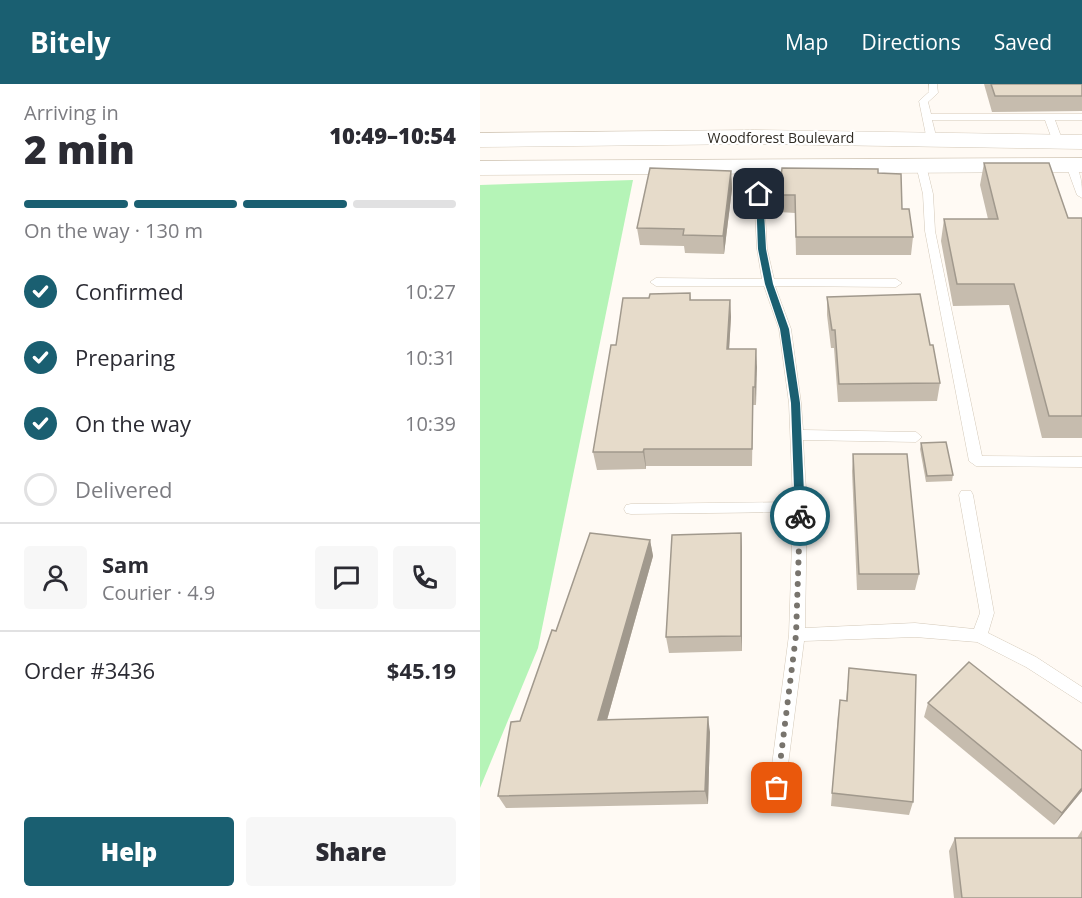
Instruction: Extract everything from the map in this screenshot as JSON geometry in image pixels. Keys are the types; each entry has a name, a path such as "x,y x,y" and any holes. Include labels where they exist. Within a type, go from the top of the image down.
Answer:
{"main road":[{"name":"Woodforest Boulevard","path":"480,140 755,137 929,129 1082,142"},
{"path":"928,165 929,129"},
{"name":"Woodforest Boulevard","path":"480,168 1077,165"}],"lane":[{"path":"933,84 934,93 923,101 929,129 1049,117 1082,117"},
{"path":"1049,117 1058,141"},
{"path":"928,165 930,231 976,461 1082,462"},
{"path":"1077,165 1082,195"},
{"path":"759,194 762,249 769,284 785,329 795,403 800,507 796,635 777,788"},
{"path":"656,282 896,283"},
{"path":"797,435 916,438"},
{"path":"966,495 987,614 979,636"},
{"path":"631,509 800,507"},
{"path":"796,635 915,630 979,636 1031,662 1082,696"}],"green space":[{"path":"633,180 538,648 480,788 480,185"}],"building":[{"path":"991,84 1082,84 1082,96 995,96"},
{"path":"984,163 1049,163 1068,218 1082,218 1082,416 1049,416 1014,284 957,284 944,219 998,219"},
{"path":"650,168 731,171 723,236 683,235 684,229 637,228"},
{"path":"782,168 878,169 878,173 901,174 902,209 909,209 913,237 796,237 795,195 779,195"},
{"path":"690,293 690,300 730,300 727,349 756,349 752,449 644,449 643,452 593,452 611,345 616,345 623,298 649,298 650,294"},
{"path":"920,294 940,383 839,384 835,330 832,330 827,297"},
{"path":"946,442 953,475 927,476 921,443"},
{"path":"853,454 907,454 919,574 859,574"},
{"path":"590,533 650,540 598,720 708,717 705,791 498,796 511,722 520,721 552,630 556,631"},
{"path":"741,533 741,636 666,637 672,535"},
{"path":"969,662 1082,751 1082,788 1062,813 928,703"},
{"path":"849,668 916,675 913,802 832,793 840,700 847,701"},
{"path":"955,838 1082,838 1082,898 962,898"}],"way so far":[{"path":"777,788 796,635 800,516"}],"route":[{"path":"759,194 762,249 769,284 785,329 795,403 800,516"}]}
